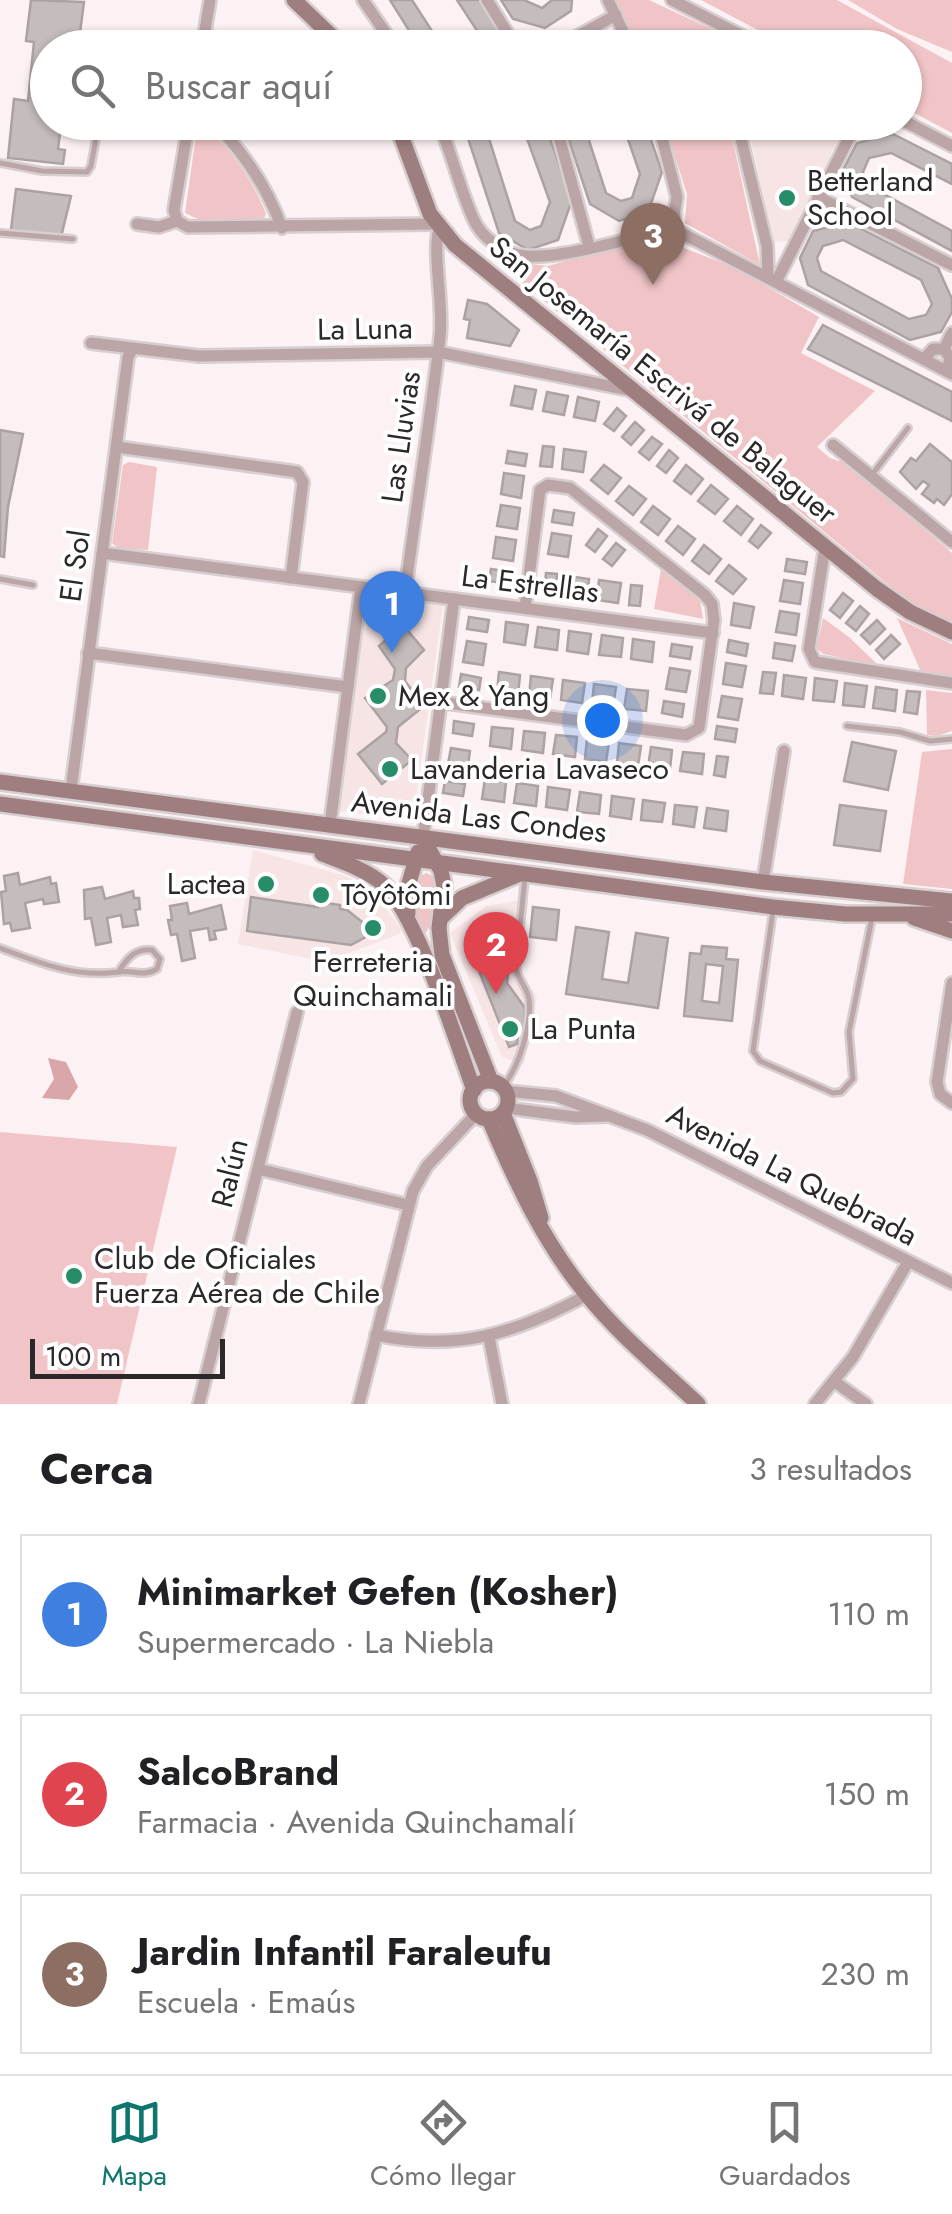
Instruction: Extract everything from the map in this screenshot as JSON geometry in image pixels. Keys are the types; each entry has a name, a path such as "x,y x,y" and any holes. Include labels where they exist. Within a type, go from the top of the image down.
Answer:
{"main road":[{"path":"294,0 325,30"},
{"name":"San Josemaría Escrivá de Balaguer","path":"403,140 438,226 491,275 893,601 952,632"},
{"name":"Avenida Las Condes","path":"0,782 764,882 952,902"},
{"name":"Avenida Las Condes","path":"0,804 773,907 872,915 952,914"},
{"path":"408,922 407,890 423,838"},
{"path":"423,838 444,886 442,956 500,1087 494,1114 516,1185 587,1296 698,1404"},
{"path":"300,844 379,881 394,895 417,938 474,1090 471,1102 494,1114"},
{"path":"417,938 430,940 462,898 523,874"},
{"path":"835,890 952,931"},
{"path":"474,1090 500,1087"}],"street":[{"path":"205,30 210,0"},
{"path":"363,0 384,30"},
{"path":"487,0 506,30"},
{"path":"608,0 623,30"},
{"path":"672,0 731,30"},
{"path":"589,30 616,15"},
{"path":"922,130 952,146"},
{"path":"177,221 174,210 186,140"},
{"path":"230,140 262,184 282,228"},
{"path":"446,140 474,220 491,241 506,251 526,256 672,228 950,372 950,358 944,349"},
{"path":"560,140 589,246"},
{"path":"663,140 678,198 672,228"},
{"path":"741,140 772,280"},
{"path":"772,280 851,140"},
{"path":"818,197 952,264"},
{"path":"137,224 159,226 177,221 188,227 438,226"},
{"name":"Las Lluvias","path":"405,592 442,311 438,226"},
{"path":"944,349 952,334"},
{"name":"La Luna","path":"91,343 220,357 438,352 638,392"},
{"path":"924,359 932,349 944,349"},
{"name":"El Sol","path":"70,790 132,350"},
{"path":"833,445 952,542"},
{"path":"117,448 297,472 303,482 291,578"},
{"path":"440,702 694,734 700,724 713,633 712,604 706,595 570,488 548,485 539,494 525,608"},
{"path":"825,546 810,648 814,662 952,683"},
{"name":"La Estrellas","path":"102,553 713,633"},
{"path":"330,825 361,587"},
{"path":"423,838 454,599"},
{"path":"88,653 348,687"},
{"path":"764,882 784,751"},
{"path":"952,983 937,1082 940,1094 952,1103"},
{"name":"Ralún","path":"199,1404 297,1012"},
{"name":"Avenida La Quebrada","path":"500,1087 556,1096 677,1144 952,1283"},
{"path":"359,1404 408,1205 427,1166 494,1114"},
{"name":"Avenida La Quebrada","path":"494,1114 609,1116"},
{"path":"258,1169 408,1205"},
{"path":"815,1404 862,1342 908,1262"},
{"path":"376,1335 433,1342 488,1337 541,1319 587,1296"},
{"path":"488,1337 502,1404"},
{"path":"835,1382 866,1404"}],"lane":[{"path":"0,163 42,171 87,172 92,166 96,140"},
{"path":"0,233 74,239"},
{"path":"871,476 908,428"},
{"path":"0,579 33,585"},
{"path":"847,726 900,732 930,741 952,739"},
{"path":"500,1087 515,1068 529,1004 516,968 523,874"},
{"path":"773,907 753,1051 760,1061 834,1094 842,1092 852,1079 849,1032 872,915"},
{"path":"0,948 88,976 109,976 120,971 128,958 141,950 152,950 160,958 159,966 151,973 120,971"}],"shaded area":[{"path":"614,0 649,0 713,30 631,30"},
{"path":"701,0 837,0 892,30 758,30"},
{"path":"848,0 952,0 952,52 922,39 922,30 897,29"},
{"path":"922,47 952,63 952,133 922,117"},
{"path":"195,140 219,140 247,177 266,213 264,220 200,220 185,213"},
{"path":"670,140 733,140 760,265 685,223 687,194"},
{"name":"Betterland School","path":"751,140 838,140 789,241 774,242"},
{"path":"663,240 733,267 819,317 801,353 875,391 817,447 830,458 845,463 952,553 952,622 913,605 502,266 504,261 548,266 605,250"},
{"path":"129,462 157,467 148,550 118,548 112,543 123,465"},
{"path":"661,569 700,601 703,619 654,609"},
{"path":"368,595 443,605 413,820 337,811"},
{"path":"823,618 878,665 823,654 817,648"},
{"path":"897,618 952,644 952,676 922,674"},
{"path":"926,690 952,693 952,731 927,735"},
{"path":"952,749 952,889 903,884 922,752"},
{"path":"253,850 346,876 377,897 402,930 326,962 238,944"},
{"path":"420,876 433,876 436,884 437,908 422,937 413,899"},
{"path":"528,899 520,972 537,997 524,1064 502,1057 450,933 486,906"},
{"path":"48,1058 66,1062 78,1087 69,1100 42,1098 54,1079"},
{"name":"Club de Oficiales Fuerza Aérea de Chile","path":"0,1132 177,1147 117,1404 0,1404"}],"building":[{"path":"31,0 84,2 80,30 30,30 30,42 26,41"},
{"path":"390,0 412,0 431,30 409,30"},
{"path":"457,0 482,0 499,25 499,30 477,30"},
{"path":"501,0 524,0 542,8 552,0 572,0 571,11 545,28 513,19"},
{"path":"30,81 30,140 59,140 58,149 65,150 63,164 8,158 14,99 28,101"},
{"path":"469,140 489,140 515,221 530,230 541,226 550,202 528,140 550,140 572,200 558,240 528,250 499,233"},
{"path":"569,140 589,140 606,193 621,201 632,198 640,174 628,140 651,140 662,172 648,212 619,221 590,204"},
{"path":"905,140 952,164 952,184 891,153 869,158 863,172 867,185 952,231 952,251 852,197 843,170 857,143"},
{"path":"16,189 71,196 61,237 11,230"},
{"path":"848,222 938,268 952,299 952,312 941,332 910,340 808,285 800,258 813,231","holes":["843,240 921,280 932,304 926,315 909,319 821,271 817,258 823,246"]},
{"path":"468,300 487,304 519,330 510,346 467,338 470,320 464,319"},
{"path":"823,325 952,392 952,421 808,349"},
{"path":"515,386 536,390 532,409 511,405"},
{"path":"547,392 568,396 564,415 543,411"},
{"path":"578,397 599,402 595,421 574,417"},
{"path":"617,408 626,416 614,431 604,424"},
{"path":"635,422 644,430 631,445 622,437"},
{"path":"0,430 23,434 8,507 4,557 0,556"},
{"path":"652,437 662,444 649,460 639,452"},
{"path":"930,444 952,462 952,494 944,505 922,494 929,485 923,481 916,489 900,472"},
{"path":"543,446 554,447 552,467 540,466"},
{"path":"564,449 586,452 583,472 562,469"},
{"path":"669,450 678,458 666,473 657,466"},
{"path":"508,451 527,454 525,466 506,463"},
{"path":"604,465 621,478 608,494 591,480"},
{"path":"686,465 703,479 691,494 674,481"},
{"path":"504,473 524,476 521,498 501,494"},
{"path":"711,485 728,499 715,514 698,501"},
{"path":"629,486 646,499 633,515 616,501"},
{"path":"501,505 520,508 517,529 497,526"},
{"path":"653,506 670,519 658,535 641,522"},
{"path":"737,506 753,519 741,535 724,521"},
{"path":"554,510 574,513 572,525 552,522"},
{"path":"761,525 771,533 758,548 749,541"},
{"path":"678,526 695,539 683,555 666,541"},
{"path":"598,529 607,536 595,552 586,545"},
{"path":"552,533 571,536 568,557 548,554"},
{"path":"496,537 516,540 513,561 493,558"},
{"path":"616,543 625,550 612,566 603,559"},
{"path":"704,545 721,559 709,574 692,561"},
{"path":"787,559 807,562 805,574 785,571"},
{"path":"729,565 746,579 733,594 716,581"},
{"path":"491,569 511,572 509,584 489,581"},
{"path":"546,573 557,574 555,594 544,593"},
{"path":"568,576 589,579 587,599 565,596"},
{"path":"599,580 621,583 618,603 597,600"},
{"path":"784,580 803,583 800,604 780,601"},
{"path":"631,585 642,586 640,606 629,605"},
{"path":"843,593 853,601 840,618 830,610"},
{"path":"734,603 754,607 750,628 731,625"},
{"path":"860,606 869,614 856,631 846,623"},
{"path":"780,611 799,614 796,635 776,632"},
{"path":"469,617 489,620 487,632 467,629"},
{"path":"877,620 885,629 870,644 861,635"},
{"path":"506,622 528,625 525,645 504,642"},
{"path":"403,625 424,650 406,668 405,681 424,706 398,727 396,743 412,760 382,784 358,754 387,727 365,698 393,680 395,669 379,646"},
{"path":"538,627 559,630 557,650 535,647"},
{"path":"569,631 591,634 588,654 567,651"},
{"path":"602,635 623,638 621,657 599,655"},
{"path":"891,635 900,644 884,659 876,650"},
{"path":"633,639 654,642 652,662 631,659"},
{"path":"729,640 748,644 746,656 727,652"},
{"path":"467,641 486,644 483,665 463,662"},
{"path":"775,643 795,646 792,661 773,658"},
{"path":"672,644 692,647 690,659 670,656"},
{"path":"726,663 746,666 742,687 723,684"},
{"path":"670,668 690,671 686,692 666,689"},
{"path":"499,672 520,675 518,695 497,692"},
{"path":"763,672 776,673 773,694 760,693"},
{"path":"461,674 481,678 479,690 459,687"},
{"path":"784,675 806,678 803,699 782,696"},
{"path":"531,676 553,679 550,699 529,696"},
{"path":"815,678 837,681 834,702 813,700"},
{"path":"563,680 585,683 582,703 561,700"},
{"path":"845,683 867,686 864,707 843,705"},
{"path":"594,684 616,687 613,707 592,704"},
{"path":"876,687 897,690 895,711 873,708"},
{"path":"627,689 648,691 646,711 624,709"},
{"path":"907,691 920,692 917,714 904,712"},
{"path":"722,696 742,699 738,720 718,717"},
{"path":"664,701 684,704 682,717 662,713"},
{"path":"454,721 474,724 472,736 453,733"},
{"path":"717,726 737,729 735,742 715,739"},
{"path":"492,727 513,729 511,749 490,746"},
{"path":"524,731 545,733 543,753 522,750"},
{"path":"556,735 577,737 575,757 553,754"},
{"path":"587,739 609,742 606,762 585,759"},
{"path":"852,742 896,751 888,790 844,781"},
{"path":"619,743 641,746 638,766 617,763"},
{"path":"651,747 672,750 670,769 648,767"},
{"path":"451,748 470,751 467,772 447,769"},
{"path":"683,752 704,754 702,774 680,771"},
{"path":"717,756 728,757 725,777 714,775"},
{"path":"485,779 506,782 504,802 482,799"},
{"path":"445,781 465,784 463,796 443,793"},
{"path":"517,783 538,786 536,806 514,803"},
{"path":"548,787 570,790 567,810 546,807"},
{"path":"580,792 601,795 599,814 577,812"},
{"path":"612,796 634,799 631,819 610,816"},
{"path":"643,800 665,803 662,822 641,820"},
{"path":"675,805 697,807 694,827 673,824"},
{"path":"840,805 886,811 880,851 834,845"},
{"path":"707,808 728,811 726,831 704,828"},
{"path":"18,873 20,885 50,877 51,884 56,883 59,902 44,904 43,899 25,903 30,928 12,931 10,923 4,924 1,892 6,891 4,876"},
{"path":"102,887 105,899 133,891 134,898 139,898 140,909 135,910 138,925 123,927 121,915 107,918 111,942 96,945 91,918 85,919 84,890"},
{"path":"251,897 318,907 319,902 340,905 340,909 347,910 375,932 351,945 247,931"},
{"path":"187,903 189,914 221,905 226,929 214,931 216,939 210,940 208,928 190,931 195,958 182,961 177,934 171,935 168,920 172,920 170,906"},
{"path":"533,907 559,910 556,940 530,937"},
{"path":"480,923 513,929 507,983 525,1008 524,1029 519,1030 517,1044 509,1047 473,956"},
{"path":"576,927 609,932 602,979 628,983 636,933 668,938 658,1008 566,994"},
{"path":"702,946 727,948 726,959 738,960 732,1021 684,1016 690,953 701,954","holes":["706,964 723,966 719,1003 702,1001"]}],"place":[{"name":"Betterland School","path":"787,198"},
{"name":"Jardin Infantil Faraleufu","path":"653,285"},
{"name":"Minimarket Gefen (Kosher)","path":"392,653"},
{"name":"Mex & Yang","path":"378,696"},
{"name":"Lavanderia Lavaseco","path":"390,769"},
{"name":"Lactea","path":"266,884"},
{"name":"Tôyôtômi","path":"321,895"},
{"name":"Ferreteria Quinchamali","path":"373,928"},
{"name":"SalcoBrand","path":"496,994"},
{"name":"La Punta","path":"510,1029"},
{"name":"Club de Oficiales Fuerza Aérea de Chile","path":"74,1276"}]}
